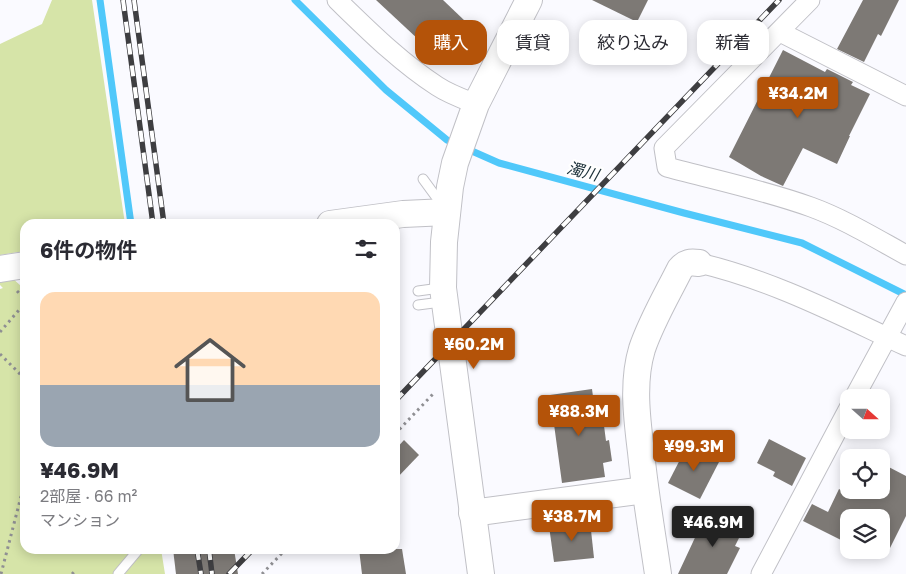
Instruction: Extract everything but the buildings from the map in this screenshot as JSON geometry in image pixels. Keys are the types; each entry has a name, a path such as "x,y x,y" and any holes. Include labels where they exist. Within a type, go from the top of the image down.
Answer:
{"street":[{"path":"337,0 374,36 473,113"},
{"path":"481,574 444,295 444,242 447,212 456,163 473,113 529,0"},
{"path":"810,0 664,148 667,167 778,196 812,207 845,222 906,255"},
{"path":"780,32 906,96"},
{"path":"367,219 404,214 447,212"},
{"path":"658,574 645,490 636,399 642,350 684,264 699,262 730,270 782,290 906,346"},
{"path":"0,269 20,267"},
{"path":"859,389 904,306"},
{"path":"761,574 840,425"},
{"path":"472,513 645,490"}],"lane":[{"path":"423,179 447,212"},
{"path":"418,291 444,295"},
{"path":"418,305 444,295"},
{"path":"118,574 135,554"}],"path":[{"path":"0,332 20,309"},
{"path":"0,354 20,373"},
{"path":"400,429 434,393"},
{"path":"1,574 20,500"},
{"path":"262,574 281,554"},
{"path":"72,574 76,570"}],"green space":[{"path":"52,0 92,0 124,219 20,219 20,252 0,255 0,44 42,24"},
{"path":"0,267 20,285 20,554 162,554 165,574 0,574 0,289 3,288 0,285"}],"waterway":[{"path":"100,0 130,219"},
{"name":"濁川","path":"295,0 386,90 447,140 499,163 802,243 906,295"}],"railway":[{"path":"123,0 152,219"},
{"path":"134,0 163,219"},
{"path":"400,396 779,0"},
{"path":"198,554 201,574"},
{"path":"210,554 212,574"},
{"path":"229,574 248,554"}]}
